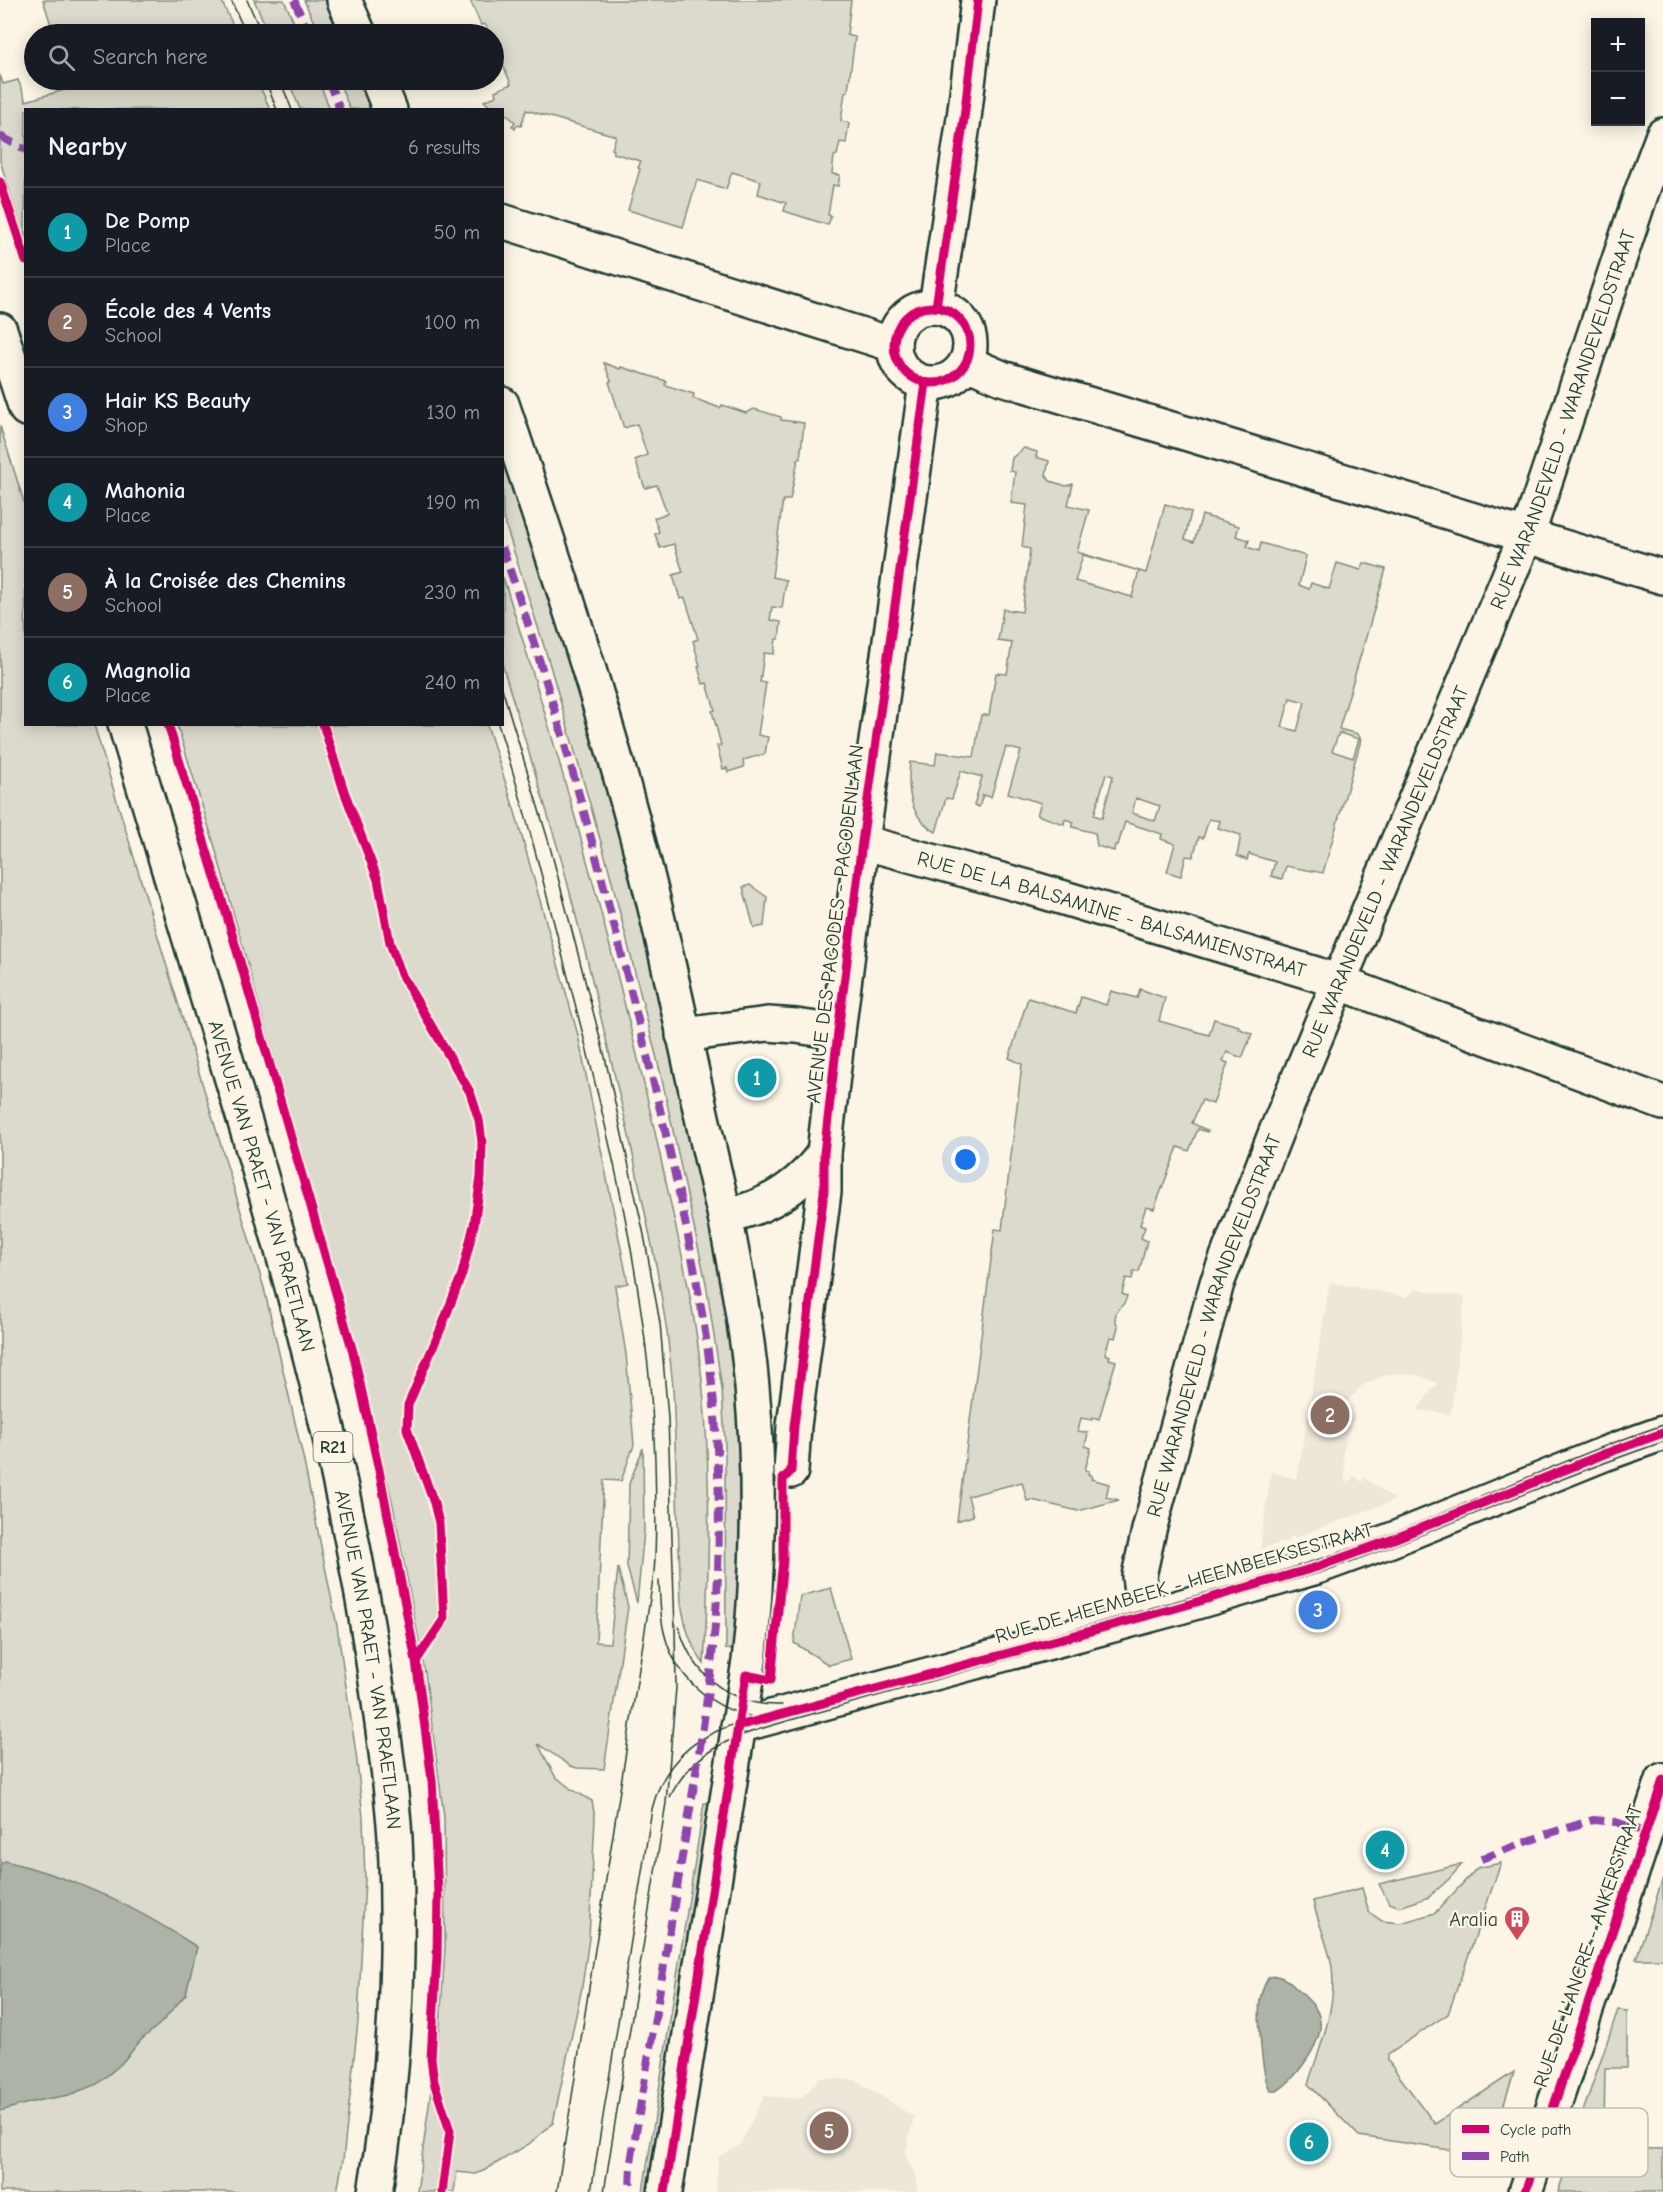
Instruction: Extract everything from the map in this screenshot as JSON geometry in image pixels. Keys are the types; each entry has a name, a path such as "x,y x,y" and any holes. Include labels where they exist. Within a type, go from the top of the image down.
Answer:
{"street":[{"path":"344,0 355,24"},
{"path":"936,307 964,118 978,0"},
{"path":"382,90 389,108"},
{"name":"RUE WARANDEVELD - WARANDEVELDSTRAAT","path":"1144,1616 1140,1586 1141,1566 1206,1318 1245,1207 1535,513 1642,191 1663,135"},
{"path":"504,222 894,345"},
{"path":"936,307 953,313 966,327 971,345 967,363 953,378 945,382 926,383 915,380 899,366 894,345 900,325 906,317 915,311 936,307"},
{"path":"0,330 24,403"},
{"path":"967,363 1002,378 1663,577"},
{"name":"AVENUE DES PAGODES - PAGODENLAAN","path":"791,1471 794,1426 824,1192 824,1153 838,1032 926,383"},
{"path":"504,410 559,569 646,868 725,1216 749,1358 755,1443 754,1604 738,1726 665,2192"},
{"name":"AVENUE VAN PRAET - VAN PRAETLAAN","path":"126,726 288,1268 332,1442 368,1625 387,1756 397,1888 395,1993 382,2150 375,2192"},
{"name":"RUE DE LA BALSAMINE - BALSAMIENSTRAAT","path":"862,842 1031,888 1338,982 1663,1103"},
{"name":"AVENUE DES PAGODES - PAGODENLAAN","path":"683,1035 768,1024 838,1032"},
{"path":"725,1216 775,1199 804,1178 824,1153"},
{"name":"RUE DE HEEMBEEK - HEEMBEEKSESTRAAT","path":"738,1726 1246,1588 1354,1555 1594,1458 1663,1433"},
{"name":"RUE DE L'ANCRE - ANKERSTRAAT","path":"1553,2108 1663,1780"},
{"name":"RUE DE L'ANCRE - ANKERSTRAAT","path":"1525,2192 1530,2177"}],"shaded area":[{"path":"43,0 221,0 232,24 51,24"},
{"path":"254,0 284,0 295,24 265,24"},
{"path":"304,0 325,0 335,24 315,24"},
{"path":"470,0 851,0 847,35 855,37 848,91 845,92 841,121 849,123 846,143 840,142 837,155 834,156 832,174 840,175 838,186 833,185 828,215 831,216 828,225 784,211 786,203 758,194 761,181 732,172 726,189 697,180 683,227 628,210 641,161 613,153 616,136 526,110 521,126 517,125 515,129 512,126 515,122 504,112 504,108 492,108 484,101 496,96 495,91 504,90 504,87 511,84 504,67 504,24 481,24"},
{"path":"0,75 3,84 18,80 26,101 64,90 261,90 270,108 24,108 24,237 0,161"},
{"path":"292,90 322,90 330,108 300,108"},
{"path":"342,90 362,90 371,108 350,108"},
{"path":"604,363 666,381 665,385 694,394 693,398 720,408 722,405 746,413 754,409 781,417 781,420 804,423 800,459 798,459 790,500 783,500 772,577 786,580 782,608 772,607 770,620 781,622 779,639 776,639 774,654 764,653 760,682 766,683 758,735 768,737 765,754 743,760 744,767 728,772 727,768 723,769 717,746 721,745 712,711 715,710 707,683 703,684 693,641 698,639 685,598 680,599 673,575 683,572 674,544 660,548 655,534 659,532 654,518 667,513 657,485 645,488 635,460 647,455 637,424 624,428"},
{"path":"0,426 24,502 24,726 94,726 264,1288 303,1457 337,1626 356,1753 363,1817 365,1879 358,2021 343,2160 337,2192 0,2192"},
{"path":"1024,448 1037,452 1036,457 1049,461 1046,475 1050,481 1066,486 1073,484 1068,505 1089,510 1077,552 1146,573 1165,504 1191,512 1185,539 1194,542 1202,515 1239,526 1236,536 1249,540 1247,547 1259,551 1261,543 1306,556 1299,585 1309,589 1311,583 1329,589 1337,563 1361,570 1364,563 1386,569 1339,729 1358,734 1361,740 1323,873 1286,866 1282,879 1271,876 1275,862 1249,854 1247,860 1237,856 1241,835 1218,828 1220,821 1209,819 1203,838 1199,837 1193,857 1186,856 1181,876 1167,872 1175,844 1161,839 1162,834 1125,822 1114,851 1097,846 1095,833 1072,827 1074,822 1065,819 1064,824 1037,815 1041,803 1008,793 1021,751 1006,747 991,797 983,795 979,807 974,805 982,777 961,771 952,799 946,798 936,832 920,819 915,811 910,792 910,762 935,765 937,752 974,757 981,715 989,715 996,673 1007,674 1012,643 998,641 1003,609 1022,612 1030,549 1022,547 1027,505 1011,503 1015,472 1010,471 1012,458","holes":["1083,555 1139,571 1132,597 1075,581","1290,698 1305,702 1297,731 1282,727","1339,733 1359,739 1353,758 1332,751","1106,774 1113,776 1102,818 1094,815","1136,798 1160,806 1155,821 1132,813"]},
{"path":"504,464 571,669 628,868 638,865 721,1265 736,1385 739,1441 739,1586 735,1650 726,1649 725,1444 722,1389 706,1283 661,1075 609,870 549,662 504,520"},
{"path":"504,580 566,784 604,922 639,1062 689,1292 703,1385 708,1465 708,1584 704,1664 689,1635 681,1603 673,1386 657,1270 629,1136 562,862 504,670"},
{"path":"177,726 487,726 515,812 578,1035 628,1283 615,1286 626,1354 634,1445 621,1481 604,1480 596,1642 610,1643 618,1568 628,1607 604,1769 571,1766 538,1744 555,1776 571,1789 592,1801 595,1818 589,1938 582,1987 553,2123 529,2144 485,2170 476,2174 457,2172 454,2192 417,2192 440,2025 445,1947 444,1817 425,1673 393,1505 360,1365 214,844"},
{"path":"750,885 767,897 764,926 754,928 743,887"},
{"path":"1140,989 1165,998 1159,1021 1209,1035 1214,1019 1239,1026 1238,1028 1252,1034 1242,1058 1227,1052 1223,1061 1228,1063 1213,1104 1202,1100 1192,1123 1208,1131 1198,1129 1189,1151 1178,1147 1154,1209 1146,1207 1140,1225 1145,1227 1141,1238 1147,1241 1139,1272 1134,1271 1132,1279 1126,1278 1122,1294 1127,1296 1116,1313 1115,1319 1118,1327 1115,1338 1110,1337 1105,1354 1110,1356 1109,1359 1116,1361 1099,1419 1081,1418 1078,1431 1088,1433 1085,1446 1091,1448 1085,1470 1089,1471 1091,1479 1109,1484 1106,1497 1119,1500 1078,1511 1032,1500 1027,1501 1022,1482 968,1496 973,1516 957,1521 995,1229 1002,1230 1022,1064 1009,1058 1028,998 1076,1013 1081,997 1106,1005 1111,991 1137,998"},
{"path":"1330,1282 1407,1297 1415,1289 1465,1297 1451,1414 1417,1410 1437,1383 1421,1376 1401,1373 1386,1375 1363,1385 1342,1407 1354,1416 1343,1453 1346,1485 1354,1476 1362,1482 1365,1478 1395,1500 1294,1538 1293,1536 1289,1538 1289,1541 1260,1549 1271,1472 1297,1479"},
{"path":"643,1448 644,1531 637,1603 627,1567 629,1484"},
{"path":"831,1588 851,1659 829,1665 794,1643 800,1596"},
{"path":"704,1803 712,1804 650,2192 643,2192"},
{"path":"5,1861 56,1876 105,1895 197,1947 186,1994 121,2064 97,2084 69,2095 0,2111 0,1865"},
{"path":"1501,1863 1448,2014 1388,2054 1388,2061 1435,2124 1450,2114 1450,2150 1359,2136 1308,2084 1330,2012 1333,1982 1331,1959 1313,1901 1362,1888 1369,1912 1382,1921 1401,1923 1435,1913 1477,1868"},
{"path":"1462,1864 1429,1897 1400,1907 1389,1903 1379,1884"},
{"path":"1663,1878 1663,1959 1636,1959"},
{"path":"1276,1976 1289,1982 1312,2004 1318,2012 1320,2030 1312,2050 1292,2079 1277,2091 1271,2091 1263,2061 1259,2007 1266,1982 1269,1977"},
{"path":"1618,2010 1627,2011 1627,2068 1605,2068 1604,2108 1584,2108"},
{"path":"1514,2072 1503,2108 1459,2108"},
{"path":"820,2078 856,2080 914,2117 905,2155 915,2173 917,2192 716,2192 718,2157 740,2145 764,2096 801,2099"},
{"path":"1648,2149 1663,2149 1663,2192 1558,2192 1563,2177 1648,2177"}],"tram line":[{"path":"231,0 242,24"},
{"path":"247,0 258,24"},
{"path":"269,90 276,108"},
{"path":"284,90 291,108"},
{"path":"504,695 549,843 605,1057 644,1235 660,1323 668,1418 676,1688 666,1803 604,2192"},
{"path":"499,726 519,792 588,1053 615,1168 627,1226 645,1342 655,1460 654,1573 557,2192"},
{"path":"591,2192 652,1809 667,1773 689,1748 719,1730 756,1717 1299,1566 1388,1535 1559,1464 1663,1425"},
{"path":"670,1797 693,1765 707,1753 739,1736 1319,1573 1663,1442"},
{"path":"659,1581 664,1632 676,1663 697,1688 709,1698 723,1707 754,1717"},
{"path":"679,1627 685,1645 694,1660 704,1674 717,1685 747,1701 782,1705"}],"marked path":[{"path":"294,0 305,24"},
{"path":"332,90 339,108"},
{"path":"0,136 24,149"},
{"path":"504,553 538,655 570,764 601,874 651,1070 698,1288 710,1365 716,1431 719,1498 718,1564 712,1661 694,1788 631,2162 630,2192"},
{"path":"1481,1859 1547,1834 1593,1820 1616,1822 1645,1832"}],"cycle path":[{"path":"936,307 964,118 978,0"},
{"path":"0,182 24,255"},
{"path":"925,307 939,307 953,313 964,324 970,338 970,345 967,360 959,372 939,383 925,383 911,377 900,366 894,352 894,338 900,324 911,313 925,307"},
{"path":"665,2192 746,1675 771,1680 783,1560 783,1479 791,1471 794,1426 824,1192 824,1153 838,1032 926,383"},
{"path":"169,726 226,913 353,1352 380,1475 416,1661 432,1780 438,1892 431,2058 434,2082 450,2131 442,2192"},
{"path":"324,726 344,791 378,880 390,943 401,974 470,1092 479,1120 482,1142 481,1177 474,1225 462,1274 408,1405 407,1429 439,1523 444,1619 416,1661"},
{"path":"738,1726 1176,1608 1317,1567 1663,1433"},
{"path":"1553,2108 1663,1780"},
{"path":"1525,2192 1530,2177"}],"place":[{"name":"De Pomp","path":"757,1078"},
{"name":"École des 4 Vents","path":"1330,1415"},
{"name":"Hair KS Beauty","path":"1318,1610"},
{"name":"Mahonia","path":"1385,1850"},
{"name":"Aralia","path":"1517,1942"},
{"name":"À la Croisée des Chemins","path":"829,2131"},
{"name":"Magnolia","path":"1309,2142"}]}
